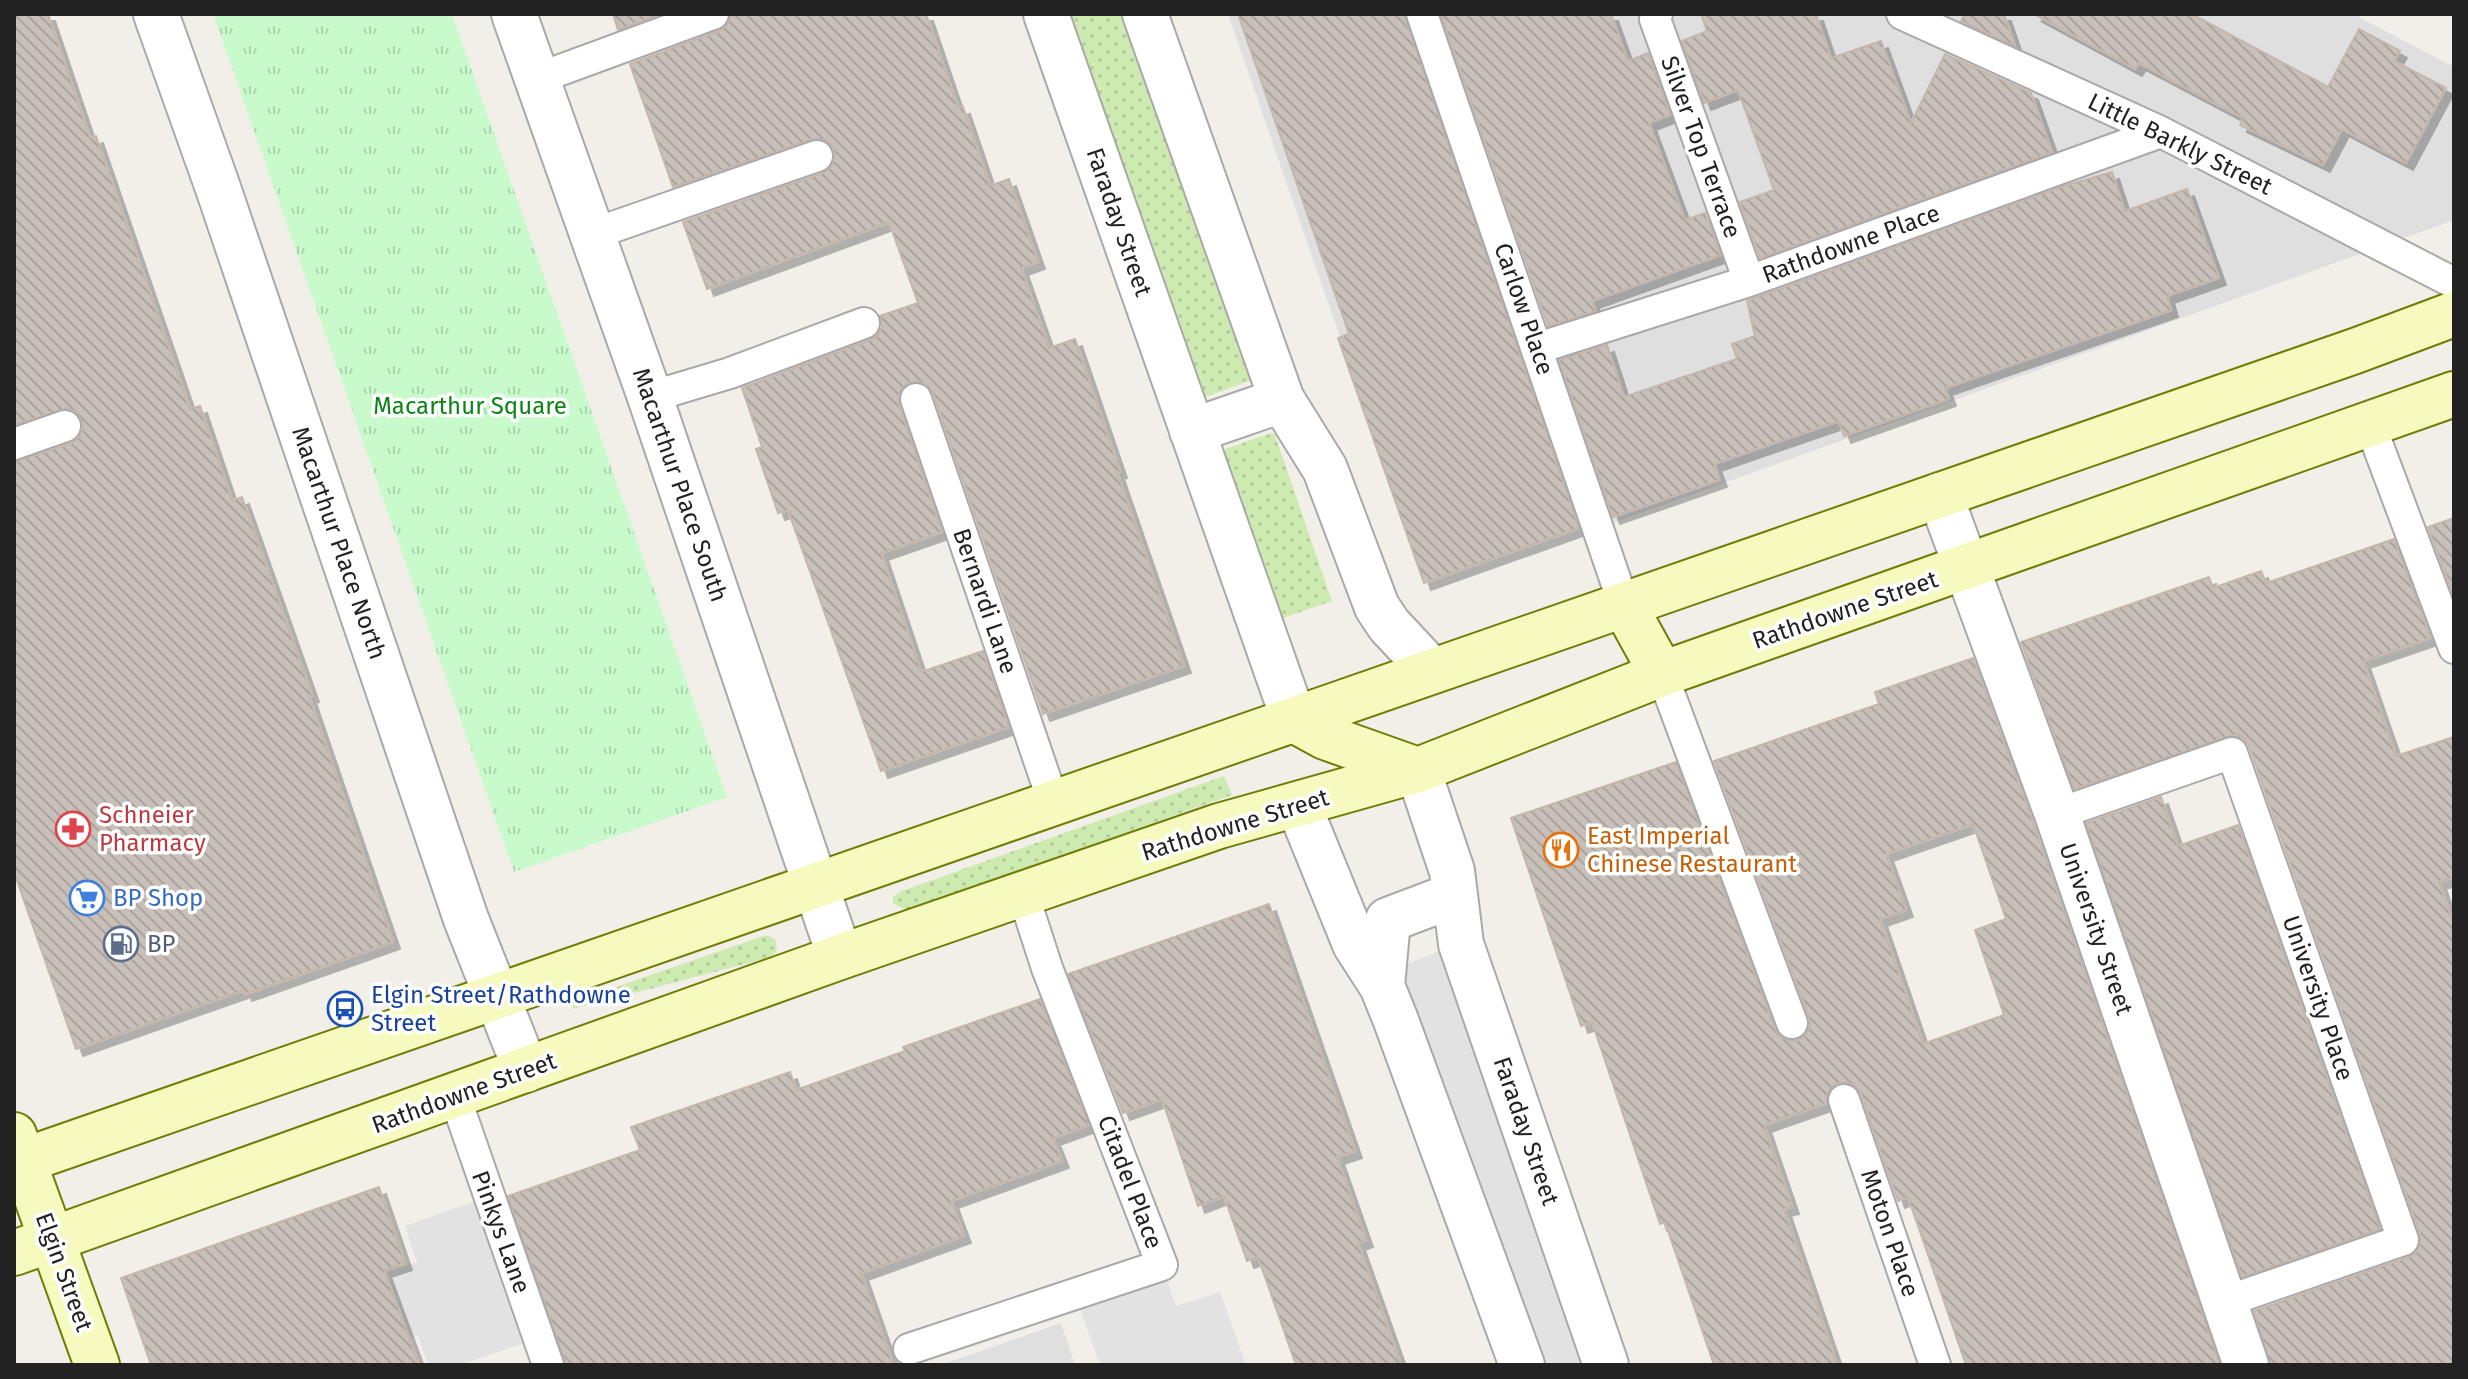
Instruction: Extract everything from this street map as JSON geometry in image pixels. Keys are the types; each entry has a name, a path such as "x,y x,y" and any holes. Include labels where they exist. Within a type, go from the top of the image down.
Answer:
{"main road":[{"path":"17,1154 499,997 2454,314"},
{"name":"Rathdowne Street","path":"33,1246 840,957 1219,826 1418,770 1662,674 2454,394"},
{"path":"1624,605 1662,674"},
{"path":"1294,720 1333,740 1418,770"},
{"name":"Elgin Street","path":"17,1154 33,1246 97,1365"}],"street":[{"name":"Macarthur Place North","path":"156,14 461,904 526,1070"},
{"name":"Macarthur Place South","path":"514,14 650,397 840,957"},
{"name":"Faraday Street","path":"1046,14 1294,720"},
{"path":"1145,14 1282,400 1325,469 1377,607 1389,625 1432,671"},
{"path":"1192,431 1282,400"},
{"name":"University Street","path":"1940,495 2057,814 2246,1365"},
{"name":"Faraday Street","path":"1418,770 1452,871 1461,944 1606,1365"},
{"path":"1298,804 1355,944 1382,986 1522,1365"},
{"path":"1382,986 1388,920 1454,895"}],"lane":[{"path":"536,79 713,14"},
{"name":"Carlow Place","path":"1422,14 1624,605"},
{"name":"Silver Top Terrace","path":"1657,14 1655,19 1749,281"},
{"name":"Little Barkly Street","path":"1902,14 2161,132 2454,283"},
{"name":"Rathdowne Place","path":"1538,348 1749,281 2161,132"},
{"path":"593,234 817,156"},
{"path":"650,397 730,373 864,323"},
{"name":"Bernardi Lane","path":"916,399 1054,804"},
{"path":"2369,422 2454,648"},
{"path":"14,444 65,426"},
{"path":"1662,674 1792,1023"},
{"name":"University Place","path":"2057,814 2232,753 2403,1240 2224,1302"},
{"name":"Citadel Place","path":"909,1349 1162,1265 1047,968 1023,894"},
{"name":"Pinkys Lane","path":"455,1097 548,1365"},
{"name":"Moton Place","path":"1844,1100 1935,1365"}],"shaded area":[{"path":"1228,14 2353,14 2454,67 2454,220 1613,523 1530,275 1341,340"},
{"path":"1445,949 1589,1365 1541,1365 1401,966"},
{"path":"484,1198 533,1340 460,1365 428,1365 418,1336 405,1340 382,1274 417,1262 405,1226"},
{"path":"1166,1278 1176,1306 1220,1292 1246,1365 1100,1365 1080,1309"},
{"path":"1061,1323 1075,1365 939,1365 981,1351"}],"green space":[{"name":"Macarthur Square","path":"213,14 452,14 727,797 514,872"},
{"path":"1062,14 1127,14 1252,380 1200,399"},
{"path":"1271,433 1275,435 1332,601 1274,621 1217,452"},
{"path":"1224,776 1232,795 908,910 893,904 893,897 902,891"},
{"path":"766,935 775,939 777,949 772,957 573,1009 572,1002"}],"building":[{"path":"14,14 48,14 90,138 96,136 190,409 200,406 232,501 242,497 312,695 309,696 393,942 76,1049 14,872 14,462 71,443 83,429 77,413 68,408 14,425"},
{"path":"613,14 661,14 618,30"},
{"path":"731,14 926,14 958,108 963,107 990,186 1009,179 1038,262 1021,268 1049,348 1075,339 1184,666 1043,714 933,393 920,382 910,382 902,388 899,405 942,532 881,553 921,672 983,651 1009,727 881,771 788,510 778,513 756,449 762,447 742,388 870,340 882,327 880,316 918,303 889,222 707,289 683,222 823,173 835,159 834,149 828,142 812,139 673,187 630,64 719,31 727,25"},
{"path":"1238,14 1404,14 1579,528 1424,583 1338,338 1349,334"},
{"path":"1441,14 1611,14 1628,61 1648,53 1670,115 1649,123 1685,220 1705,213 1721,255 1592,301 1596,311 1548,326"},
{"path":"1701,14 1816,14 1831,58 1881,41 1911,123 1945,54 2031,93 2052,152 1760,258 1740,202 1774,190 1738,90 1704,103 1682,41 1707,31"},
{"path":"1965,14 2004,14 2015,46 1961,21"},
{"path":"2034,14 2192,14 2328,87 2359,29 2400,51 2394,61 2446,88 2406,163 2342,129 2323,165 2240,125 2243,118 2139,63 2135,69"},
{"path":"2112,172 2125,211 2187,189 2219,278 2167,296 2171,310 1945,388 1949,399 1844,436 1839,421 1714,464 1720,480 1613,517 1559,360 1607,345 1624,397 1737,359 1732,344 1755,336 1747,301 2064,186"},
{"path":"2454,518 2454,597 2428,527"},
{"path":"2394,539 2431,638 2363,661 2396,756 2454,737 2454,877 2439,882 2454,924 2454,1365 2270,1365 2254,1311 2409,1257 2420,1244 2420,1234 2249,746 2239,733 2074,789 2021,642 2209,577 2213,588 2261,571 2266,583"},
{"path":"1973,658 2033,822 2220,1365 1966,1365 1908,1197 1898,1201 1861,1094 1847,1082 1837,1083 1831,1088 1827,1103 1764,1125 1792,1207 1784,1209 1837,1365 1714,1365 1665,1222 1660,1224 1592,1022 1581,1026 1511,818 1676,762 1775,1029 1781,1037 1798,1040 1806,1034 1809,1017 1714,761 1879,704 1875,692","holes":["1973,824 2006,919 1975,930 2004,1015 1923,1044 1880,919 1906,910 1886,854"]},
{"path":"2161,797 2178,846 2238,825 2380,1229 2242,1277 2086,823"},
{"path":"1269,904 1355,1151 1337,1157 1366,1240 1358,1243 1401,1365 1296,1365 1258,1257 1247,1261 1224,1196 1198,1206 1162,1099 1123,1113 1068,974"},
{"path":"1040,999 1089,1125 1053,1138 1062,1161 951,1201 964,1236 861,1273 893,1365 566,1365 508,1196 640,1150 631,1127 790,1072 796,1090 905,1051 903,1047"},
{"path":"379,1187 405,1263 384,1270 419,1365 151,1365 121,1278"}],"place":[{"name":"Schneier Pharmacy","path":"73,829"},
{"name":"East Imperial Chinese Restaurant","path":"1561,850"},
{"name":"BP Shop","path":"87,898"},
{"name":"BP","path":"121,944"},
{"name":"Elgin Street/Rathdowne Street","path":"345,1009"}]}
